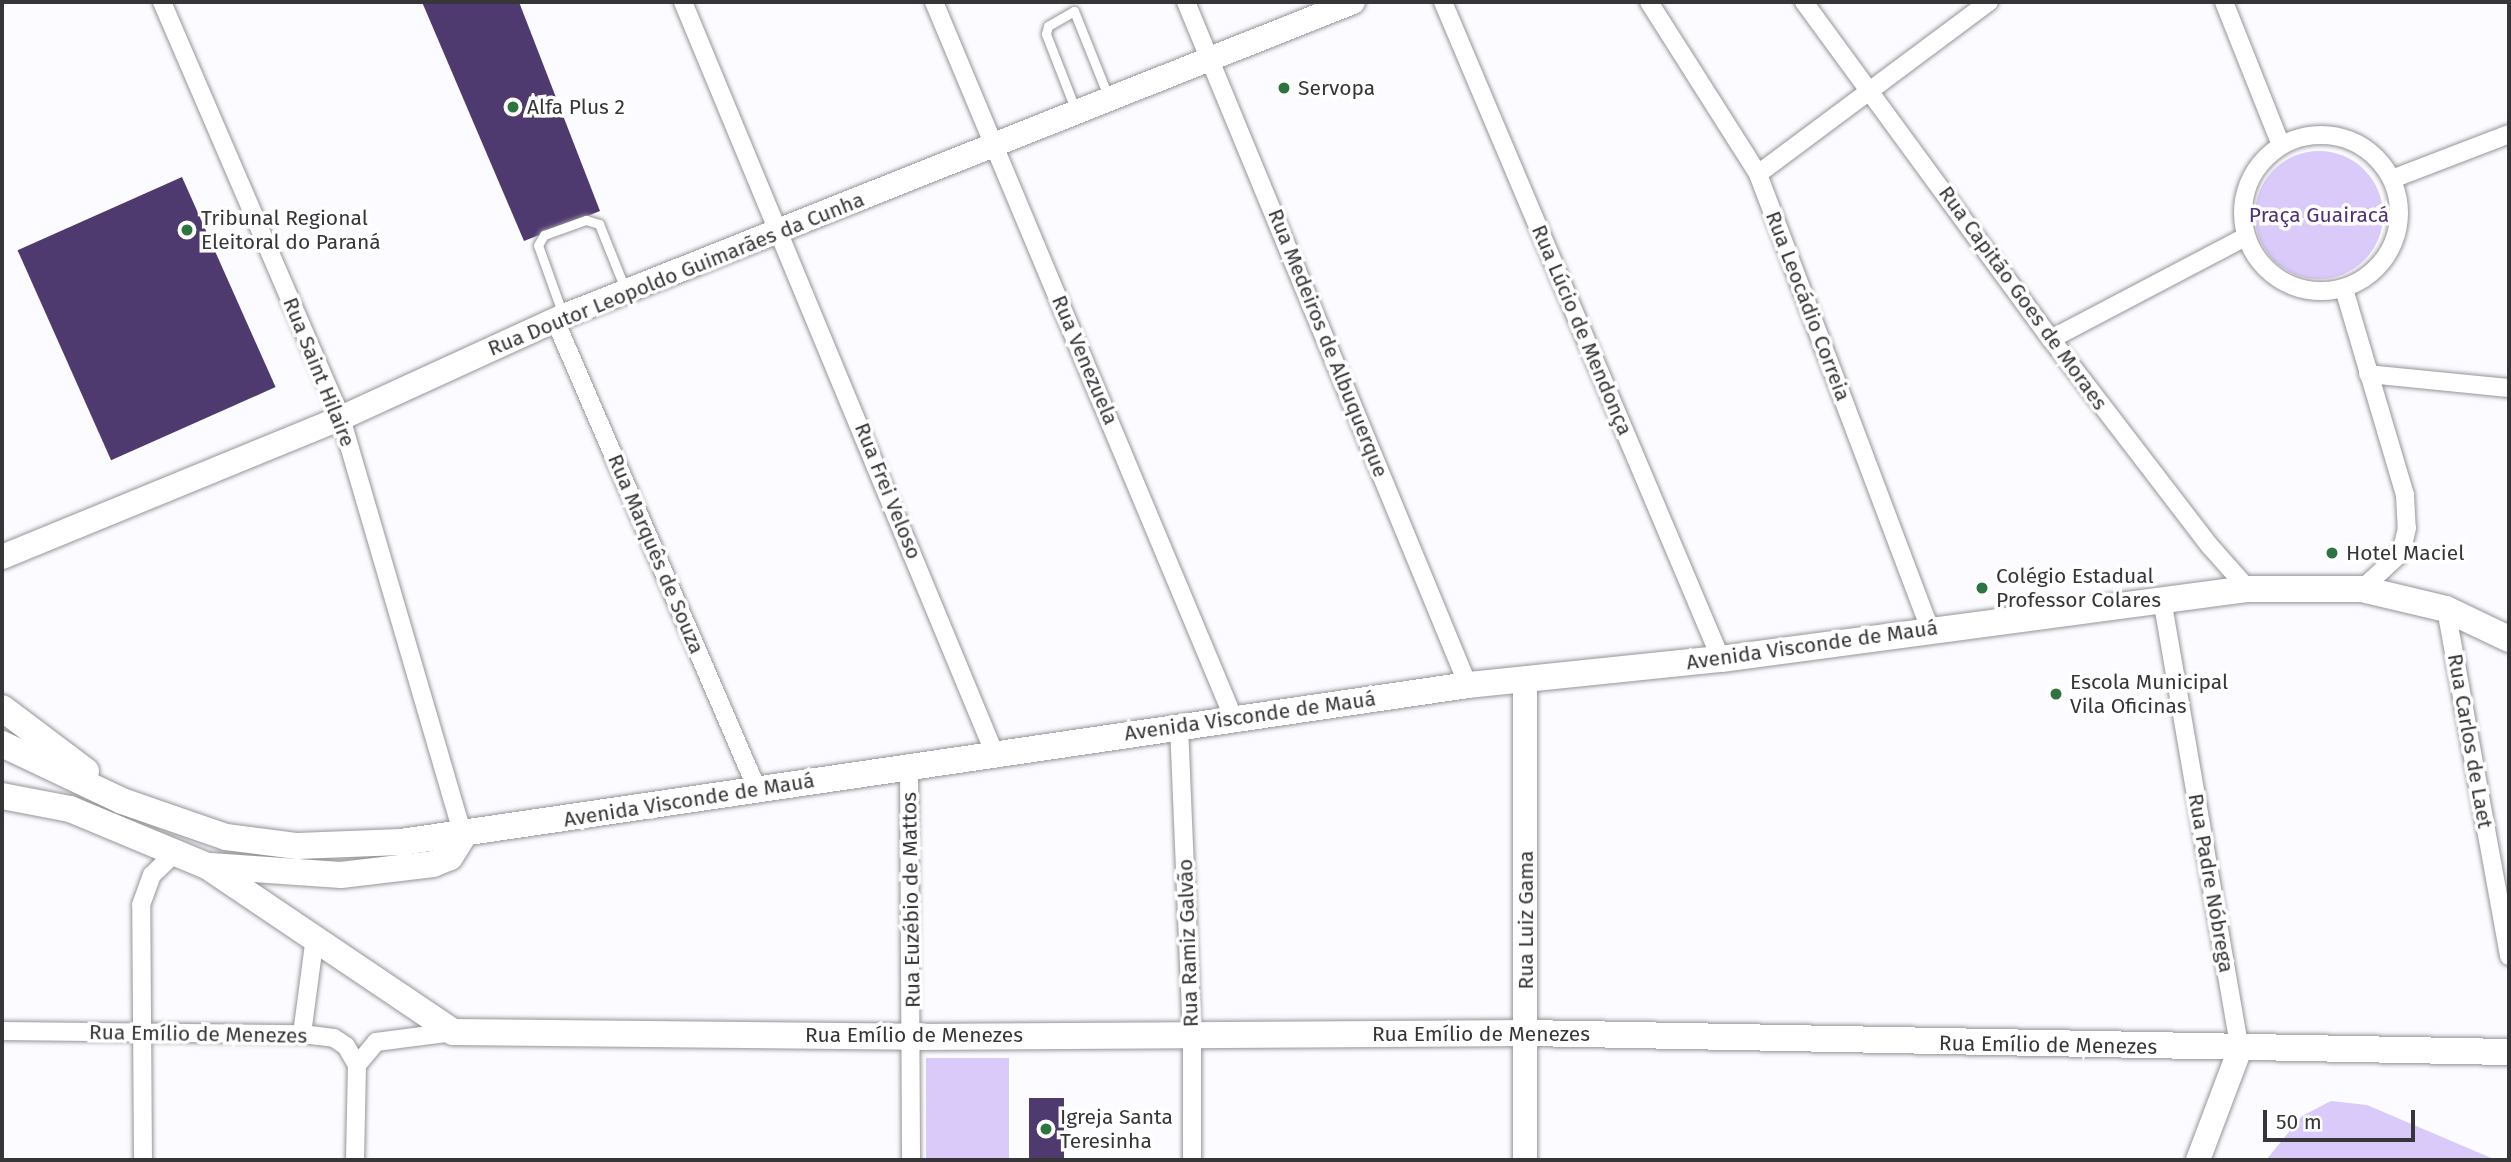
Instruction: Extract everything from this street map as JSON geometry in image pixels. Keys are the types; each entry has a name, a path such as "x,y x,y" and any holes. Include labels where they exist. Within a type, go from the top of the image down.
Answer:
{"main road":[{"name":"Avenida Visconde de Mauá","path":"2,744 122,802 226,837 298,846 463,836 994,752 1468,685 1721,659 1930,628 2248,589 2362,589 2446,609 2509,639"},
{"path":"2,708 122,802"},
{"path":"2,796 70,809 207,866 315,936 453,1032"},
{"path":"207,866 341,875 433,864 450,857 463,836"},
{"name":"Rua Emílio de Menezes","path":"453,1032 914,1037 1192,1033 1527,1033 2240,1049 2509,1052"}],"street":[{"name":"Rua Saint Hilaire","path":"162,2 341,418 463,836"},
{"name":"Rua Frei Veloso","path":"683,2 782,231 994,752"},
{"name":"Rua Venezuela","path":"934,2 1234,719"},
{"name":"Rua Medeiros de Albuquerque","path":"1186,2 1211,57 1468,685"},
{"name":"Rua Doutor Leopoldo Guimarães da Cunha","path":"2,556 341,418 559,318 1353,2"},
{"name":"Rua Lúcio de Mendonça","path":"1443,2 1721,659"},
{"name":"Rua Leocádio Correia","path":"1649,2 1758,174 1930,628"},
{"name":"Rua Capitão Goes de Moraes","path":"1804,2 2051,339 2209,545 2248,589"},
{"path":"1758,174 1989,2"},
{"path":"2224,2 2281,145"},
{"path":"2392,178 2509,134"},
{"path":"2306,135 2332,135 2356,142 2377,158 2392,178 2399,205 2397,232 2386,257 2368,277 2344,289 2319,293 2284,282 2256,259 2245,237 2242,210 2247,184 2261,162 2281,145 2306,135"},
{"path":"2051,339 2245,237"},
{"path":"2344,289 2405,495 2407,528 2400,553 2362,589"},
{"name":"Rua Marquês de Souza","path":"559,318 757,789"},
{"path":"2368,374 2509,388"},
{"name":"Rua Padre Nóbrega","path":"2162,599 2240,1049"},
{"name":"Rua Carlos de Laet","path":"2446,609 2509,956"},
{"name":"Rua Luiz Gama","path":"1525,680 1525,1160"},
{"name":"Rua Ramiz Galvão","path":"1178,726 1192,1033 1192,1160"},
{"name":"Rua Euzébio de Mattos","path":"909,767 914,1037 911,1160"},
{"path":"143,1160 141,905 152,875 176,852"},
{"path":"302,1034 315,936"},
{"name":"Rua Emílio de Menezes","path":"2,1031 302,1034 334,1038 346,1046 357,1065 376,1042 453,1032"},
{"path":"2198,1160 2240,1049"},
{"path":"355,1160 357,1065"}],"lane":[{"path":"1076,111 1046,34 1048,26 1074,11 1109,98"},
{"path":"559,318 538,245 544,235 586,220 599,223 626,292"}],"green space":[{"name":"Praça Guairacá","path":"2319,151 2344,156 2364,170 2378,190 2383,215 2378,240 2364,260 2344,274 2319,279 2294,274 2274,260 2260,240 2255,215 2260,190 2274,170 2294,156"},
{"path":"926,1058 1009,1058 1009,1160 926,1160"},
{"path":"2331,1101 2367,1105 2496,1160 2266,1160 2302,1116"}],"building":[{"name":"Alfa Plus 2","path":"422,2 519,2 600,211 524,241"},
{"path":"182,177 276,387 111,460 18,250"},
{"name":"Igreja Santa Teresinha","path":"1029,1098 1064,1098 1064,1160 1029,1160"}],"place":[{"name":"Servopa","path":"1284,88"},
{"name":"Alfa Plus 2","path":"513,107"},
{"name":"Tribunal Regional Eleitoral do Paraná","path":"187,230"},
{"name":"Hotel Maciel","path":"2332,553"},
{"name":"Colégio Estadual Professor Colares","path":"1982,588"},
{"name":"Escola Municipal Vila Oficinas","path":"2056,694"},
{"name":"Igreja Santa Teresinha","path":"1046,1129"}]}
